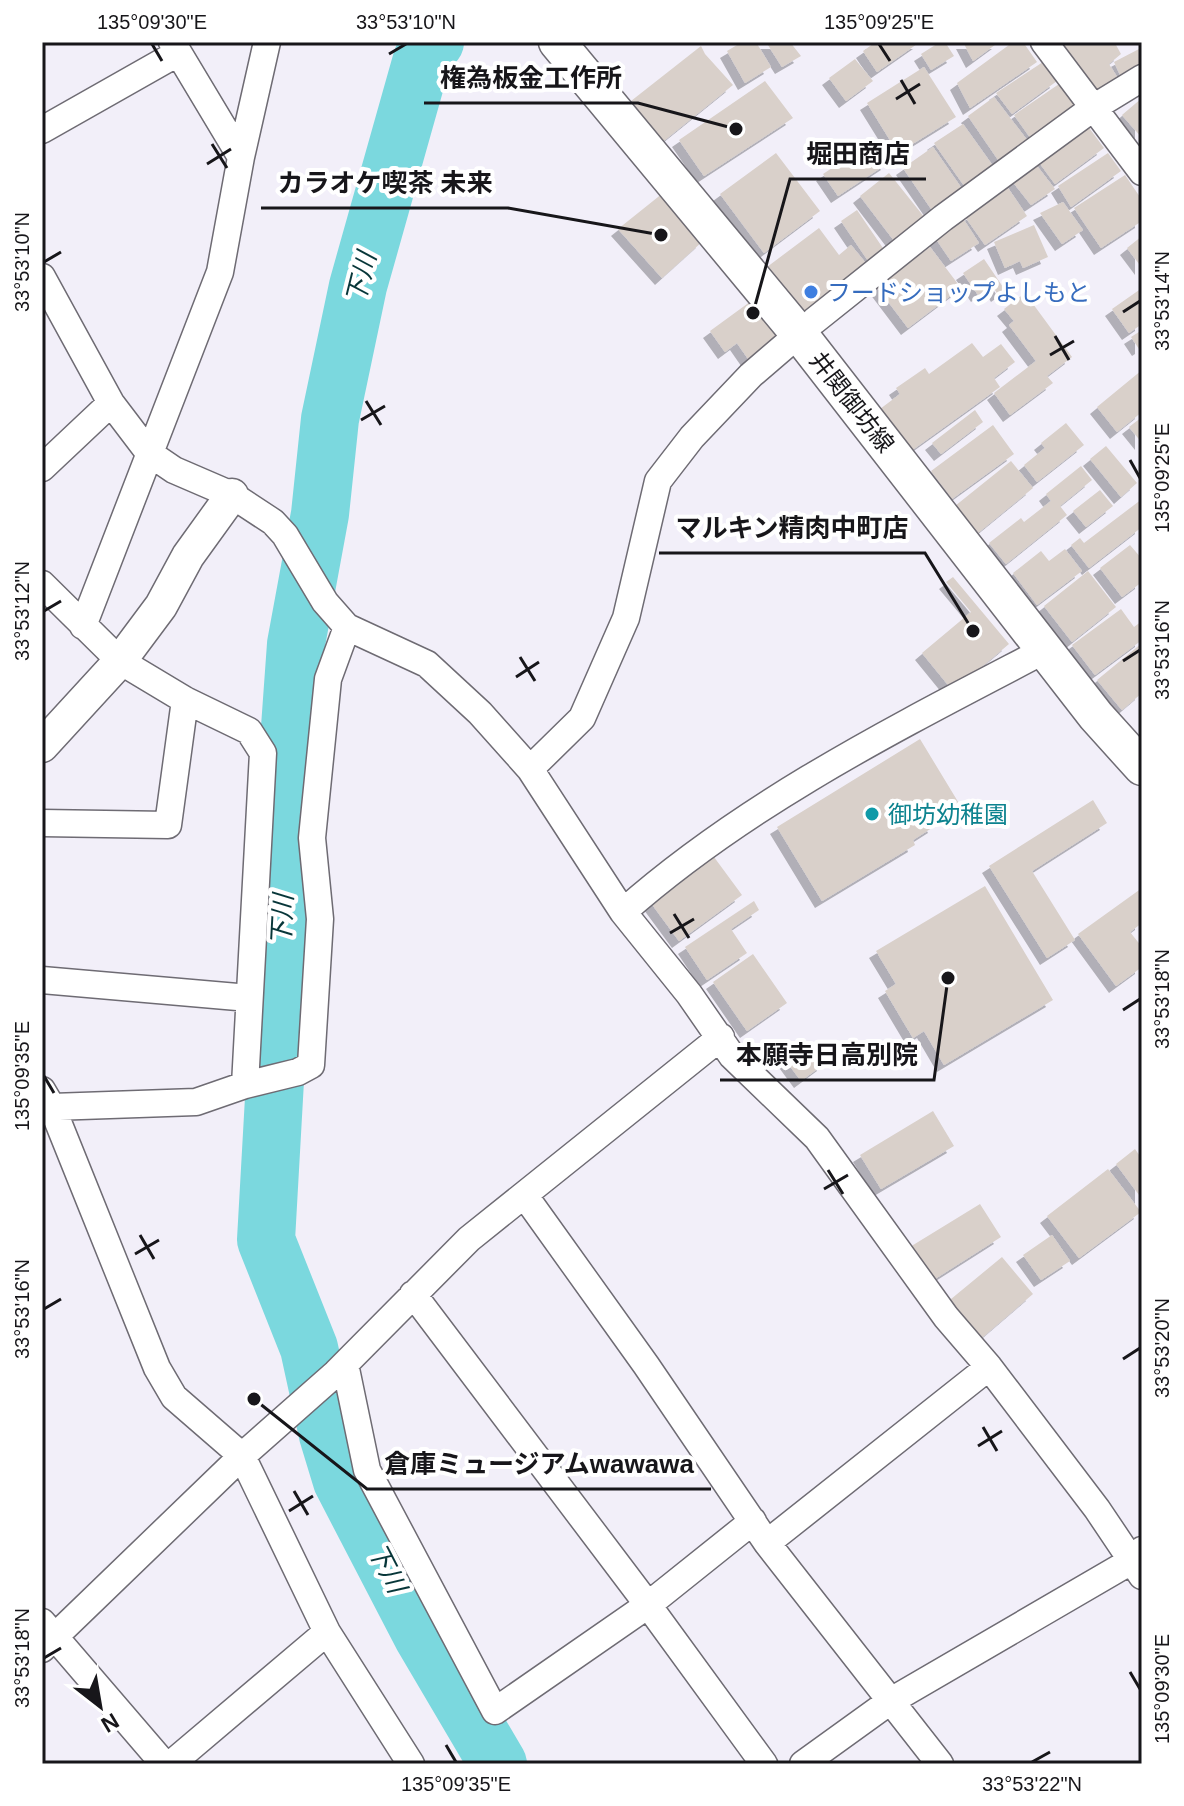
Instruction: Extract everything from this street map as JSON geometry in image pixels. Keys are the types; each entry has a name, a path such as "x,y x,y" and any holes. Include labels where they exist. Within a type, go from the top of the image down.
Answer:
{"main road":[{"name":"井関御坊線","path":"557,42 800,335 1096,716 1142,767"}],"street":[{"path":"83,626 220,272 241,157 267,42"},
{"path":"1044,42 1142,172"},
{"path":"42,130 175,48 241,157"},
{"path":"530,769 582,718 626,618 658,481 692,437 751,375 943,218 1093,108 1142,78"},
{"path":"42,277 111,403 149,453 174,470 232,495 273,522 285,535 325,602 347,627 427,664 480,713 530,769 623,912 721,1037 732,1056 817,1138 946,1317 989,1367 1139,1562 889,1702 803,1764"},
{"path":"42,468 111,403"},
{"path":"43,743 120,661 161,606 188,556 232,495"},
{"path":"42,584 120,661 185,700 249,731 263,753 249,998 250,1083"},
{"path":"347,627 328,679 312,838 320,919 311,1065 298,1072 250,1083 196,1102 47,1098 157,1368 174,1397 242,1456 327,1632 411,1764"},
{"path":"623,912 656,883 769,804 900,726 1045,650"},
{"path":"42,823 168,825 185,700"},
{"path":"42,980 249,998"},
{"path":"164,1764 46,1636 341,1369 469,1239 721,1037"},
{"path":"525,1196 760,1532 940,1764"},
{"path":"413,1294 764,1764"},
{"path":"341,1369 367,1470 495,1711 760,1532 989,1367"},
{"path":"171,1764 327,1632"}],"building":[{"path":"742,42 756,42 771,67 745,83 727,51"},
{"path":"766,42 790,42 801,56 782,67"},
{"path":"872,42 920,42 877,72 863,51"},
{"path":"945,42 954,56 931,70 921,54"},
{"path":"963,42 999,42 973,61"},
{"path":"1013,42 1023,42 1037,62 970,108 957,83"},
{"path":"1061,42 1120,42 1116,45 1121,54 1109,64 1119,80 1098,94"},
{"path":"701,46 733,85 660,144 631,101"},
{"path":"1139,49 1142,68 1122,79 1114,62"},
{"path":"855,59 873,81 846,101 829,78"},
{"path":"1043,62 1057,81 1012,114 996,93"},
{"path":"924,67 956,117 898,153 867,103"},
{"path":"765,81 793,118 704,176 679,140"},
{"path":"1059,84 1079,108 1034,143 1014,115"},
{"path":"994,97 1031,145 1003,167 968,116"},
{"path":"1142,98 1142,138 1122,115"},
{"path":"963,124 993,166 965,187 934,143"},
{"path":"1087,125 1104,148 1055,184 1038,161"},
{"path":"873,141 888,163 838,196 823,174"},
{"path":"933,147 967,196 936,216 903,168"},
{"path":"776,153 820,211 764,253 720,194"},
{"path":"1108,153 1121,171 1071,207 1058,186"},
{"path":"1037,166 1055,189 1031,205 1012,181"},
{"path":"889,173 925,218 895,242 860,196"},
{"path":"1125,175 1142,200 1142,221 1101,248 1074,208"},
{"path":"1008,188 1027,216 985,245 966,218"},
{"path":"663,193 703,241 662,278 618,229"},
{"path":"1063,202 1083,230 1062,244 1040,213"},
{"path":"857,210 887,254 871,265 841,221"},
{"path":"964,220 979,243 951,261 936,239"},
{"path":"1034,225 1048,257 1023,268 1020,261 1005,268 994,242"},
{"name":"フードショップよしもと","path":"819,228 839,255 851,245 869,267 804,316 767,267"},
{"path":"1142,236 1142,268 1127,248"},
{"path":"930,247 961,288 908,328 877,287"},
{"path":"984,259 1005,290 998,295 992,285 978,295 963,273"},
{"path":"1142,288 1142,324 1129,333 1112,309"},
{"path":"1025,293 1072,357 1047,376 1053,383 1010,415 994,393 1036,361 1009,325 1014,321 1004,309"},
{"path":"758,296 790,339 753,366 737,343 725,352 710,331"},
{"path":"1142,330 1142,347 1139,349 1131,337"},
{"path":"972,343 983,357 1001,344 1015,362 994,378 1000,387 911,451 880,409 900,394 896,388 925,368 929,374"},
{"path":"1142,370 1142,412 1117,432 1097,407"},
{"path":"975,410 983,422 941,454 932,443"},
{"path":"1142,417 1142,443 1129,427"},
{"path":"1066,423 1084,445 1037,482 1024,465 1045,448 1041,443"},
{"path":"993,425 1014,454 952,499 931,471"},
{"path":"1106,446 1137,483 1121,497 1090,459"},
{"path":"1011,461 1033,488 978,533 955,506"},
{"path":"1081,466 1092,480 1060,506 1067,515 1006,564 989,543 1021,518 1024,522 1051,501 1046,494"},
{"path":"1100,490 1113,506 1086,527 1073,511"},
{"path":"1142,499 1142,527 1089,568 1071,545 1080,538 1084,543"},
{"path":"1130,545 1142,559 1142,582 1122,597 1100,568"},
{"path":"1065,549 1082,571 1037,605 1013,573 1041,551 1049,561"},
{"path":"1088,571 1116,607 1072,642 1044,606"},
{"path":"953,577 1009,644 953,691 922,653 971,612 946,582"},
{"path":"1121,609 1134,627 1142,621 1142,640 1095,675 1072,645"},
{"path":"1142,643 1142,693 1122,710 1097,680"},
{"name":"御坊幼稚園","path":"920,739 960,805 933,822 935,826 913,840 915,845 822,901 777,827"},
{"path":"1093,800 1107,823 1032,871 1075,940 1047,958 989,866"},
{"path":"714,857 742,895 679,941 651,903"},
{"path":"985,886 1053,1000 944,1065 924,1031 913,1038 885,991 896,984 876,951"},
{"path":"1142,888 1142,923 1130,932 1142,947 1142,967 1116,986 1078,934"},
{"path":"754,901 759,910 731,929 747,953 707,980 685,947"},
{"path":"753,954 787,1003 747,1031 713,982"},
{"path":"807,1042 824,1064 801,1081 784,1058"},
{"path":"933,1111 954,1146 881,1189 860,1155"},
{"path":"1135,1149 1142,1159 1142,1199 1116,1164"},
{"path":"1108,1169 1141,1212 1079,1258 1047,1216"},
{"path":"980,1204 1001,1237 927,1284 905,1250"},
{"path":"1052,1235 1070,1261 1041,1280 1023,1255"},
{"path":"1002,1257 1033,1294 977,1342 945,1304"}],"waterway":[{"name":"下川","path":"435,42 422,59 358,286 330,419 320,514 296,644 287,769 281,974 266,1240 309,1348 328,1435 342,1481 422,1635 498,1764"}],"place":[{"name":"権為板金工作所","path":"736,129"},
{"name":"カラオケ喫茶 未来","path":"661,235"},
{"name":"フードショップよしもと","path":"811,292"},
{"name":"堀田商店","path":"753,313"},
{"name":"マルキン精肉中町店","path":"973,631"},
{"name":"御坊幼稚園","path":"872,814"},
{"name":"本願寺日高別院","path":"948,978"},
{"name":"倉庫ミュージアムwawawa","path":"254,1399"}]}
